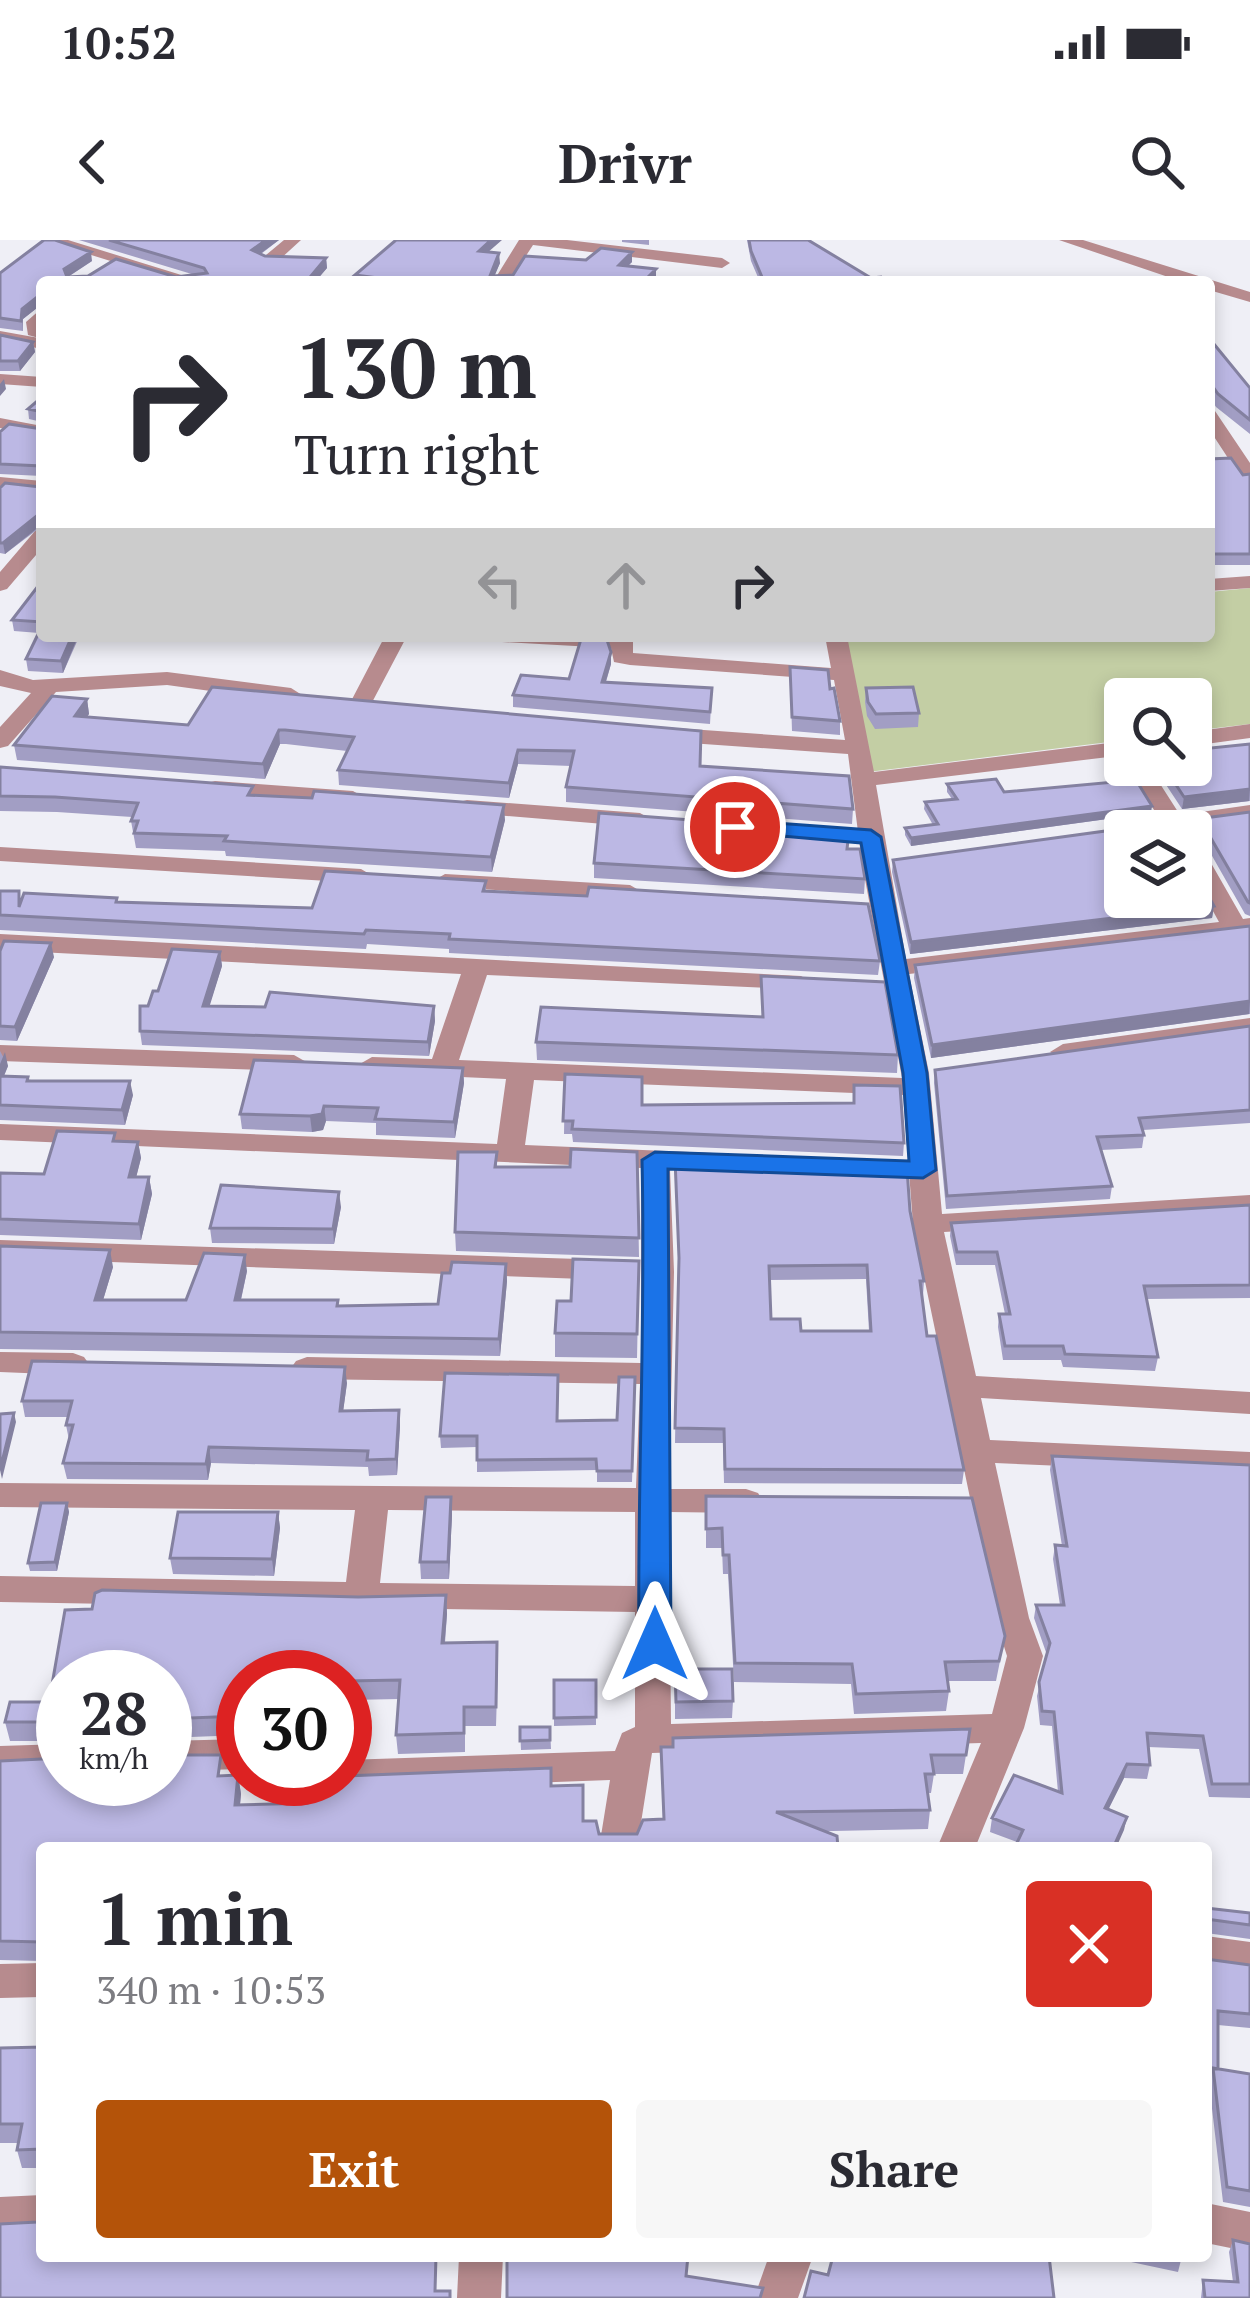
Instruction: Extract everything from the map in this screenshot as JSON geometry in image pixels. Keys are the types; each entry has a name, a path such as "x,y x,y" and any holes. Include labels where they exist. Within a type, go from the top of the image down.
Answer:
{"street":[{"path":"51,240 175,276"},
{"path":"272,258 293,240"},
{"path":"506,276 527,240 722,263"},
{"path":"719,240 725,276"},
{"path":"1067,240 1179,276"},
{"path":"1087,249 1112,276"},
{"path":"97,269 115,259"},
{"path":"1215,287 1250,297"},
{"path":"0,336 36,343"},
{"path":"0,379 36,382"},
{"path":"0,423 36,430"},
{"path":"1215,424 1245,468"},
{"path":"1215,463 1245,468"},
{"path":"0,483 36,486"},
{"path":"0,585 36,547"},
{"path":"1215,585 1250,582"},
{"path":"0,677 7,682 49,686 99,679 190,681 350,703 392,642"},
{"path":"622,642 622,657 630,659 843,674"},
{"path":"837,642 864,780 872,849 870,906 888,981 922,1077 912,1169 928,1224 975,1451 974,1501 1024,1656 1006,1728 958,1842"},
{"path":"0,741 49,686"},
{"path":"628,731 857,748"},
{"path":"1212,736 1250,731"},
{"path":"864,780 1104,755"},
{"path":"196,787 382,800"},
{"path":"452,806 661,821"},
{"path":"1212,820 1250,812"},
{"path":"0,854 648,893"},
{"path":"888,981 1243,927 1212,880"},
{"path":"0,942 827,985"},
{"path":"443,1066 476,968"},
{"path":"1027,1058 1250,1026"},
{"path":"0,1053 521,1071 922,1077"},
{"path":"510,1154 521,1071"},
{"path":"0,1132 744,1163"},
{"path":"619,1842 637,1752 653,1734 652,1501 659,1272 655,1160"},
{"path":"928,1224 1250,1204"},
{"path":"0,1249 659,1272"},
{"path":"0,1363 94,1364"},
{"path":"281,1368 655,1375"},
{"path":"961,1386 1250,1403"},
{"path":"975,1451 1250,1463"},
{"path":"0,1495 771,1501"},
{"path":"361,1598 373,1496"},
{"path":"0,1589 656,1599"},
{"path":"372,1773 1006,1728"},
{"path":"0,1760 36,1759"},
{"path":"1212,1954 1250,1960"},
{"path":"0,1981 36,1980"},
{"path":"0,2217 36,2216"},
{"path":"1212,2224 1250,2232"},
{"path":"479,2298 481,2262"},
{"path":"776,2298 789,2262"}],"green space":[{"path":"1250,588 1250,724 1212,729 1212,678 1104,678 1104,743 868,772 846,642 1215,642 1215,591"}],"building":[{"path":"44,240 91,252 64,269 67,276 36,276 36,298 22,309 21,321 0,318 0,273"},
{"path":"109,240 266,240 252,250 265,256 326,258 311,276 184,276 207,273 204,268"},
{"path":"396,240 491,240 479,251 499,253 490,276 355,275"},
{"path":"749,240 808,240 868,276 761,276"},
{"path":"601,248 632,252 619,265 656,269 649,276 490,276 513,275 525,256 586,260"},
{"path":"116,259 173,276 88,276"},
{"path":"0,335 33,342 18,361 0,361"},
{"path":"1215,345 1250,388 1250,420 1218,394"},
{"path":"9,424 36,428 36,466 0,464 0,432"},
{"path":"1231,458 1243,475 1250,474 1250,554 1215,554 1215,459"},
{"path":"5,483 36,487 36,516 3,543 0,543 0,488"},
{"path":"36,589 36,622 12,620"},
{"path":"36,638 36,642 69,642 61,661 26,659"},
{"path":"580,642 608,642 611,652 602,682 712,688 710,712 513,695 521,675 569,679"},
{"path":"790,667 828,670 840,721 792,717"},
{"path":"212,687 701,731 700,766 849,776 853,809 566,787 574,751 518,750 509,783 338,770 354,737 285,730 279,730 263,764 14,745 52,696 87,699 75,716 188,725"},
{"path":"913,687 919,713 876,714 868,702 866,688"},
{"path":"1250,744 1250,789 1184,797 1177,786 1212,786 1212,748"},
{"path":"0,767 253,786 248,795 312,798 314,791 504,805 491,857 224,841 227,836 134,833 138,821 131,821 138,803 0,796"},
{"path":"996,779 1004,792 1104,783 1140,786 1152,806 911,838 905,828 938,824 925,802 957,799 947,784"},
{"path":"1250,812 1250,903 1212,840 1212,817"},
{"path":"599,813 849,832 847,849 860,849 865,879 594,863"},
{"path":"1104,831 1104,918 1113,918 911,942 893,860"},
{"path":"325,871 486,881 483,891 587,896 589,887 868,904 880,961 449,939 450,934 366,930 364,934 0,915 0,891 19,891 19,907 24,893 117,898 116,902 312,908"},
{"path":"1250,926 1250,1001 932,1045 915,965"},
{"path":"4,941 51,943 15,1027 0,1026"},
{"path":"172,949 220,952 203,1006 265,1007 270,992 434,1006 428,1042 140,1031 140,1006 148,1006 153,991 158,991"},
{"path":"761,976 885,982 898,1055 536,1042 541,1007 763,1017"},
{"path":"1250,1026 1250,1110 1139,1118 1144,1135 1097,1137 1112,1186 947,1196 935,1070"},
{"path":"254,1060 463,1068 454,1122 375,1119 378,1108 324,1106 322,1114 310,1116 240,1114"},
{"path":"565,1074 642,1077 642,1105 854,1103 854,1085 900,1086 904,1143 572,1129 573,1121 563,1121"},
{"path":"0,1076 28,1077 27,1081 130,1081 122,1110 0,1105"},
{"path":"57,1131 115,1133 113,1141 138,1142 129,1177 149,1177 139,1224 0,1219 0,1173 44,1174"},
{"path":"571,1149 637,1152 639,1238 455,1232 458,1152 497,1152 495,1167 570,1167"},
{"path":"675,1159 907,1169 927,1336 936,1336 964,1470 725,1469 724,1429 675,1428 679,1258","holes":["867,1265 871,1331 801,1331 800,1319 771,1319 769,1266"]},
{"path":"221,1185 339,1192 333,1229 210,1228"},
{"path":"1250,1205 1250,1285 1144,1286 1158,1357 1065,1354 1063,1346 1005,1346 999,1314 1010,1314 997,1252 957,1252 951,1223"},
{"path":"0,1246 110,1250 95,1300 186,1300 204,1253 245,1255 235,1300 338,1300 337,1306 438,1304 442,1273 450,1273 452,1262 506,1264 499,1339 0,1332"},
{"path":"573,1259 639,1261 637,1334 555,1333 557,1301 571,1301"},
{"path":"32,1361 345,1367 340,1411 399,1410 396,1459 367,1460 368,1451 209,1447 206,1464 63,1463 73,1425 66,1425 72,1401 22,1401"},
{"path":"445,1373 558,1375 557,1421 617,1420 619,1377 635,1377 632,1471 597,1471 596,1459 477,1460 477,1436 440,1436"},
{"path":"14,1413 0,1470 0,1414"},
{"path":"1052,1456 1250,1465 1250,1784 1212,1784 1203,1736 1147,1733 1150,1765 1127,1764 1105,1808 1127,1817 1116,1842 1017,1842 1023,1830 992,1818 1014,1775 1062,1793 1054,1712 1042,1711 1039,1682 1050,1643 1036,1605 1064,1605 1055,1545 1067,1546"},
{"path":"706,1496 972,1498 1005,1636 999,1661 945,1662 949,1691 856,1694 852,1664 735,1663 729,1555 723,1555 722,1528 706,1529"},
{"path":"426,1497 451,1497 448,1562 420,1562"},
{"path":"41,1503 67,1503 55,1562 28,1563"},
{"path":"178,1512 278,1512 272,1559 170,1558"},
{"path":"102,1590 446,1595 442,1643 497,1642 496,1707 464,1707 464,1733 396,1735 400,1680 372,1681 372,1650 216,1650 216,1717 192,1718 192,1650 58,1650 65,1610 92,1609 95,1593"},
{"path":"675,1669 732,1669 733,1701 676,1702"},
{"path":"554,1680 596,1680 596,1717 554,1718"},
{"path":"10,1702 36,1702 36,1722 5,1722"},
{"path":"520,1727 550,1727 550,1740 520,1741"},
{"path":"970,1729 966,1755 931,1755 934,1774 925,1774 930,1810 776,1812 837,1836 838,1842 36,1842 36,1942 0,1941 0,1761 36,1759 36,1806 192,1806 192,1755 216,1755 216,1806 372,1806 372,1775 551,1768 551,1786 583,1785 583,1821 596,1821 599,1834 637,1834 643,1820 664,1819 661,1747 673,1747 673,1738"},
{"path":"1212,1909 1250,1913 1250,1925 1212,1920"},
{"path":"1212,1960 1250,1965 1250,2014 1218,2011 1218,2069 1212,2069"},
{"path":"36,2047 36,2149 17,2150 22,2124 0,2124 0,2048"},
{"path":"1213,2068 1250,2074 1250,2191 1227,2187"},
{"path":"36,2222 36,2262 436,2262 435,2291 450,2291 450,2298 0,2298 0,2224"},
{"path":"1233,2240 1250,2244 1250,2298 1205,2298 1203,2280 1238,2282"},
{"path":"507,2262 687,2262 686,2276 763,2288 760,2298 507,2298"},
{"path":"831,2262 1050,2262 1054,2298 804,2298 811,2271 828,2275"}],"route":[{"path":"655,1644 652,1501 659,1272 655,1160 923,1170 915,1073 871,837 735,827"}]}
